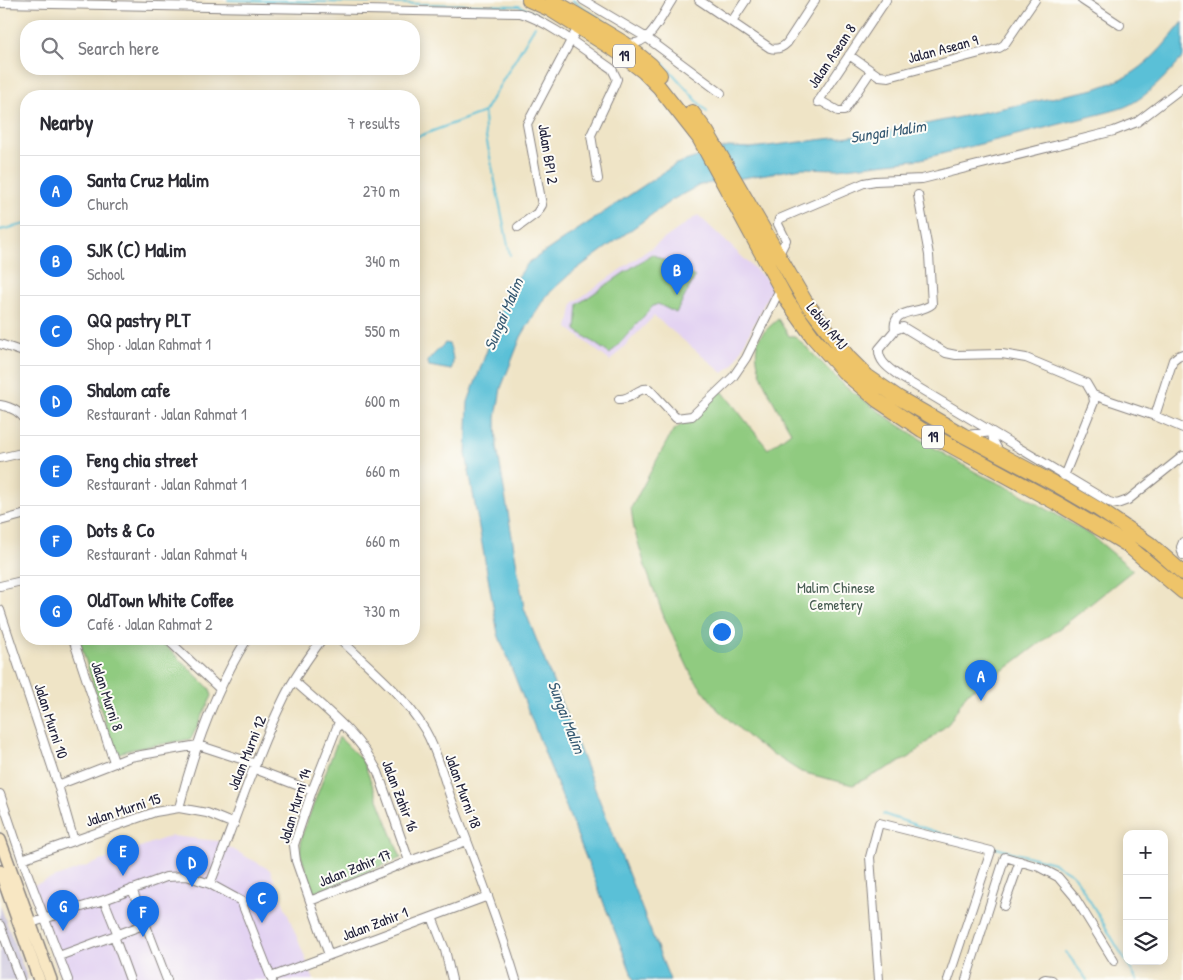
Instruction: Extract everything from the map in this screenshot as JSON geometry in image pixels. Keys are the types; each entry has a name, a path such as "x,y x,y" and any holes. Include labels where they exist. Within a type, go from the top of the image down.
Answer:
{"highway":[{"name":"Lebuh AMJ","path":"529,0 550,10 618,52 644,72 703,135"},
{"name":"Lebuh AMJ","path":"552,0 618,40 643,58 678,94 748,214 788,302 819,344 844,372 877,400 922,430 1092,522 1126,544 1183,592"},
{"name":"Lebuh AMJ","path":"748,214 778,254 793,282 814,314 849,358 867,376 898,398 1057,485 1113,518 1150,544 1183,573"}],"main road":[{"path":"0,840 51,980"},
{"path":"0,871 38,978"},
{"path":"31,923 27,925 26,932 37,966 38,978"}],"street":[{"path":"583,0 647,38 721,93"},
{"path":"643,58 647,38 672,0"},
{"path":"699,0 774,50 787,43 815,0"},
{"path":"732,21 746,0"},
{"name":"Jalan Asean 8","path":"871,71 844,111 838,111 818,101 886,0"},
{"path":"1082,0 1120,25"},
{"path":"0,3 223,3 520,13 535,18 612,69 616,79 591,135 598,179"},
{"name":"Jalan Asean 9","path":"849,55 871,71 882,77 889,77 999,48 1004,45 1031,3"},
{"name":"Jalan BPI 2","path":"518,227 537,213 542,205 527,124 578,27"},
{"path":"618,40 633,44 647,38"},
{"path":"778,254 786,240 778,224 779,219 856,187 875,181 922,178 1114,131 1137,122 1183,87"},
{"path":"895,330 894,321 900,315 927,308 932,304 929,255 918,196"},
{"path":"619,398 625,399 640,390 649,389 676,418 692,416 724,387 741,366 780,287"},
{"path":"1064,476 1093,408 1093,395 1086,383 1026,358 1002,354 956,355 946,353 903,327 897,328 879,349 878,354 884,363 899,376 1064,476 1108,502 1117,504 1128,500 1183,456"},
{"path":"0,344 20,351"},
{"path":"1155,416 1173,360 1183,354"},
{"path":"1093,395 1155,416 1183,428"},
{"path":"0,404 10,407 20,414"},
{"path":"963,435 992,432"},
{"path":"992,432 996,448 1002,456"},
{"path":"0,458 20,453"},
{"path":"0,521 20,516"},
{"path":"1183,542 1181,547 1183,555"},
{"path":"0,586 20,581"},
{"name":"Jalan Murni 10","path":"0,610 58,785 74,841"},
{"name":"Jalan Murni 8","path":"76,645 114,762"},
{"path":"173,645 220,688"},
{"path":"179,808 187,775 220,688 232,662 243,645"},
{"name":"Jalan Murni 12","path":"210,884 284,697 318,645"},
{"name":"Jalan Murni 18","path":"346,645 399,696 425,731 488,896 516,980"},
{"name":"Jalan Zahir 16","path":"294,681 339,722 358,742 373,762 409,861"},
{"name":"Jalan Murni 14","path":"329,956 294,849 312,791 339,722"},
{"path":"58,785 130,757 198,745 312,791"},
{"path":"0,794 22,859 68,980"},
{"name":"Jalan Murni 15","path":"22,859 116,824 155,812 179,808 207,813 234,824"},
{"path":"879,980 870,858 879,823 991,851 948,980"},
{"name":"Jalan Zahir 17","path":"310,901 409,861 467,841"},
{"path":"966,980 1005,857 1039,867 1058,877 1074,896 1114,961"},
{"path":"1004,906 1020,861"},
{"path":"31,923 172,876 187,876 210,884 241,901 272,979"},
{"path":"132,889 167,980"},
{"name":"Jalan Zahir 1","path":"272,979 488,896"},
{"path":"104,900 130,980"},
{"path":"432,917 445,950 450,979"},
{"path":"59,956 146,924"},
{"path":"0,926 20,980"},
{"path":"955,958 971,962"},
{"path":"1043,980 1046,978 1052,980"}],"shaded area":[{"path":"698,215 773,286 734,364 723,373 654,316 610,361 568,328 573,303"},
{"path":"171,836 218,841 270,870 314,980 62,980 28,887"},
{"path":"0,905 28,980 0,980"}],"green space":[{"path":"652,254 695,277 676,313 658,304 653,306 610,354 576,330 578,304"},
{"name":"Malim Chinese Cemetery","path":"778,319 789,336 795,336 846,387 894,422 944,454 979,474 1016,491 1091,535 1133,570 1008,667 967,693 949,723 910,757 853,785 801,772 754,742 718,710 692,676 664,617 646,569 634,529 631,508 672,432 722,391 768,449 791,432 772,400 757,361 756,349 760,336"},
{"path":"81,645 165,645 210,689 212,696 191,739 128,750 115,755"},
{"path":"339,737 363,761 401,858 314,893 300,853 302,835"}],"water":[{"name":"Sungai Malim","path":"1183,22 1183,57 1152,89 1138,100 1122,108 921,159 837,169 802,168 700,185 672,200 570,274 545,297 521,337 501,388 496,418 497,447 524,608 670,980 634,980 498,634 466,454 468,402 509,290 528,263 676,164 728,147 751,148 892,131 1095,89 1115,82 1141,67 1160,49"},
{"path":"445,343 449,344 452,353 453,363 451,370 429,366 427,361"}],"waterway":[{"path":"228,0 519,6 540,16"},
{"path":"572,0 631,40"},
{"path":"510,255 485,132 484,112 535,26"},
{"path":"645,51 665,65 707,112"},
{"path":"420,136 484,112"},
{"path":"0,230 20,225"},
{"path":"883,814 942,834 1054,863 1075,876 1137,980"},
{"path":"1066,952 1087,980"}],"place":[{"name":"SJK (C) Malim","path":"677,295"},
{"name":"Santa Cruz Malim","path":"981,701"},
{"name":"Feng chia street","path":"123,876"},
{"name":"Shalom cafe","path":"192,887"},
{"name":"QQ pastry PLT","path":"262,923"},
{"name":"OldTown White Coffee","path":"63,931"},
{"name":"Dots & Co","path":"143,937"}]}
